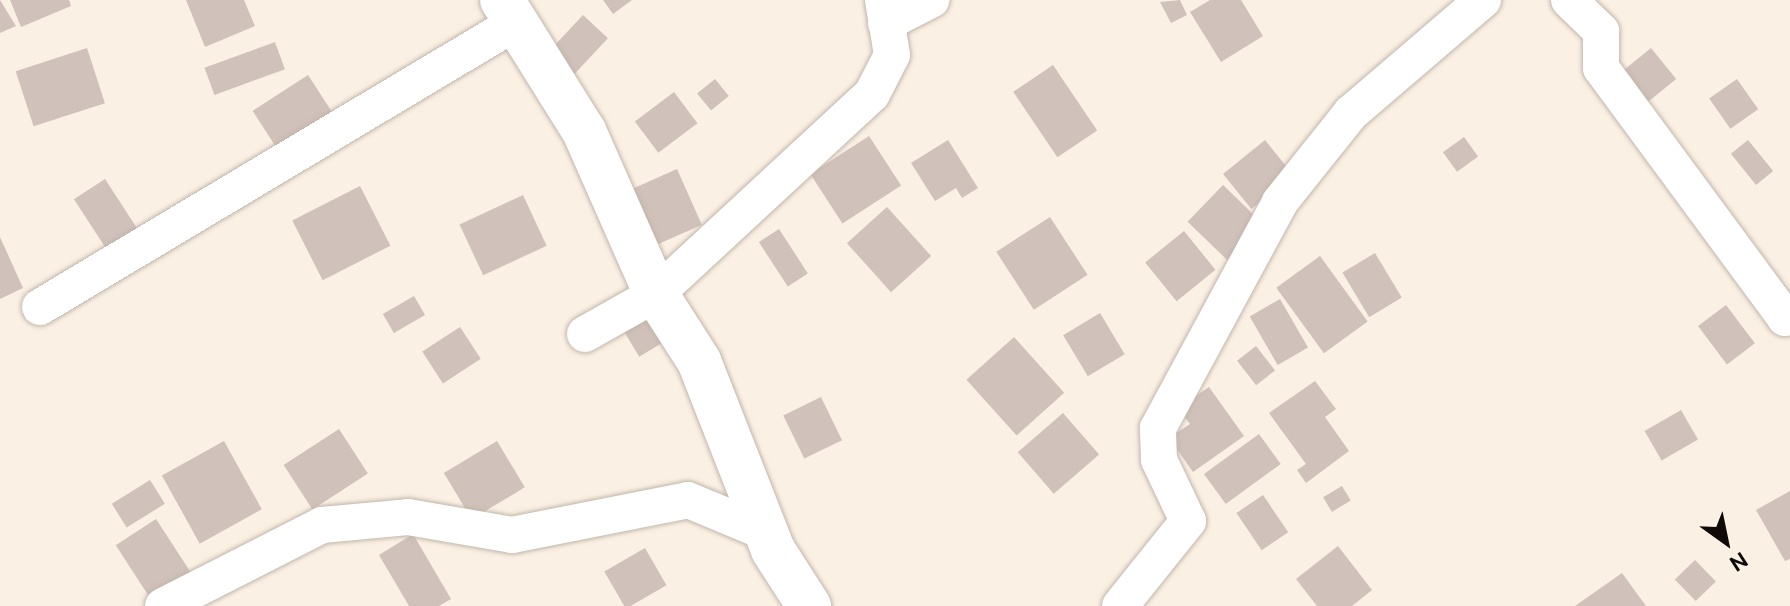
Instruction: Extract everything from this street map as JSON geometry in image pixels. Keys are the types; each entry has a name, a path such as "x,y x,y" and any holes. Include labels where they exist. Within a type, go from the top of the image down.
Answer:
{"main road":[{"path":"510,11 584,131 656,294 699,361 765,532 809,606"}],"street":[{"path":"585,334 656,294 872,94 892,55 884,12 931,0"},
{"path":"1120,606 1188,521 1159,460 1158,428 1280,202 1351,113 1483,0"},
{"path":"1569,0 1601,31 1601,68 1785,318 1790,313"},
{"path":"40,307 510,11"},
{"path":"163,606 322,525 408,517 512,535 688,500 765,532"}],"building":[{"path":"0,0 16,26 0,33"},
{"path":"10,0 69,0 71,6 21,27"},
{"path":"186,0 244,0 255,26 205,47"},
{"path":"603,0 632,0 613,14"},
{"path":"1180,0 1187,15 1171,23 1160,2"},
{"path":"1210,0 1241,0 1263,36 1221,62 1190,12"},
{"path":"583,15 608,38 574,74 550,51"},
{"path":"275,42 285,69 214,95 205,68"},
{"path":"87,48 105,103 34,126 16,71"},
{"path":"1651,48 1676,79 1648,102 1623,71"},
{"path":"1053,65 1097,130 1057,157 1013,92"},
{"path":"308,75 337,119 282,155 253,111"},
{"path":"715,79 729,96 711,111 697,93"},
{"path":"1737,79 1758,109 1730,129 1709,99"},
{"path":"674,92 697,123 658,153 635,121"},
{"path":"869,136 901,185 842,224 810,174"},
{"path":"1464,137 1478,156 1457,172 1443,152"},
{"path":"948,140 978,188 962,198 956,188 935,201 911,163"},
{"path":"1265,140 1293,175 1251,209 1223,174"},
{"path":"1748,140 1773,171 1756,185 1731,154"},
{"path":"677,169 702,225 658,244 633,189"},
{"path":"105,179 142,236 111,256 74,199"},
{"path":"1223,185 1263,223 1227,260 1188,222"},
{"path":"360,186 390,246 323,280 292,221"},
{"path":"523,195 547,246 483,275 460,225"},
{"path":"887,207 931,256 891,292 847,243"},
{"path":"1050,217 1088,275 1034,310 996,252"},
{"path":"779,229 808,273 788,287 759,242"},
{"path":"1184,231 1215,270 1177,301 1145,262"},
{"path":"0,237 23,288 0,299"},
{"path":"1375,253 1402,298 1369,317 1342,273"},
{"path":"1320,256 1368,322 1324,353 1276,288"},
{"path":"414,296 425,315 394,333 383,314"},
{"path":"1280,299 1308,347 1278,365 1250,316"},
{"path":"1726,305 1755,343 1727,364 1698,326"},
{"path":"645,310 664,342 639,357 620,325"},
{"path":"1100,313 1125,354 1088,376 1063,335"},
{"path":"460,327 481,359 443,383 422,352"},
{"path":"1014,337 1064,393 1017,436 966,380"},
{"path":"1256,346 1275,370 1256,385 1237,361"},
{"path":"1315,381 1336,409 1325,417 1349,451 1306,483 1297,470 1306,464 1269,413"},
{"path":"1209,387 1244,436 1193,472 1169,438 1190,424 1178,408"},
{"path":"821,397 842,440 804,459 783,415"},
{"path":"1681,410 1698,439 1662,460 1645,431"},
{"path":"1063,413 1099,455 1054,494 1018,452"},
{"path":"339,429 368,473 313,509 284,465"},
{"path":"1259,434 1281,464 1226,504 1204,474"},
{"path":"224,441 262,509 200,544 162,475"},
{"path":"497,441 525,487 472,519 444,473"},
{"path":"150,480 165,504 127,528 112,504"},
{"path":"1342,486 1351,501 1332,512 1323,497"},
{"path":"1790,491 1790,559 1785,561 1756,510"},
{"path":"1263,495 1288,532 1262,550 1236,513"},
{"path":"156,519 192,574 152,600 116,545"},
{"path":"413,534 451,599 439,606 409,606 379,555"},
{"path":"1338,546 1372,590 1352,606 1317,606 1296,579"},
{"path":"645,548 666,585 631,606 624,606 604,572"},
{"path":"1695,560 1716,582 1696,601 1675,579"},
{"path":"1622,573 1646,606 1575,606"}]}
